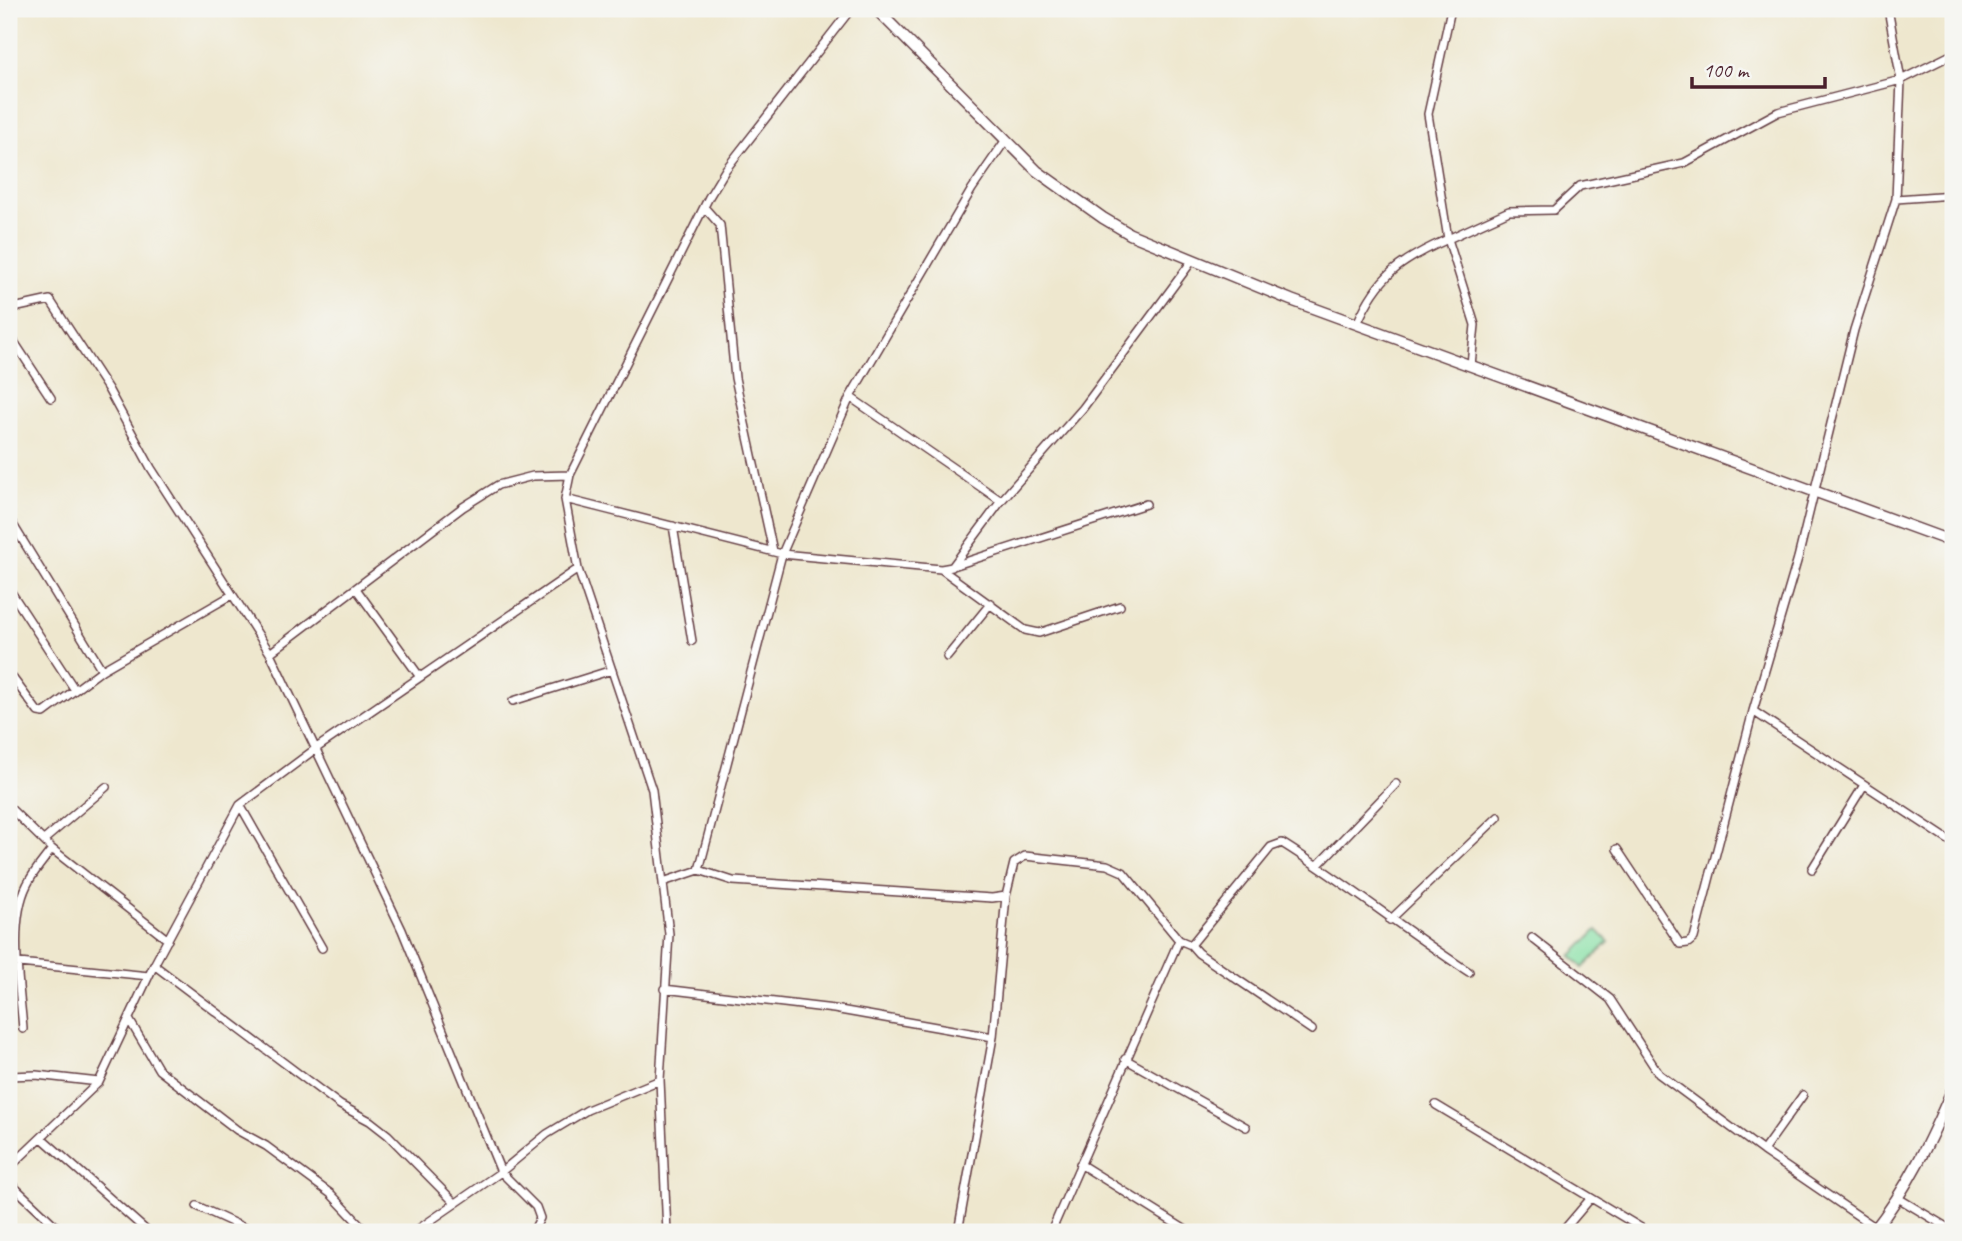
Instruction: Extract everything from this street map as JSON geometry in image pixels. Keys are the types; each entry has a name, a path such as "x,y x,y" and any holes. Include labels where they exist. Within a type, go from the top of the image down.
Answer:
{"main road":[{"path":"876,9 1037,171 1103,218 1192,261 1357,324 1953,542"},
{"path":"1874,1230 1898,1198 1926,1150 1953,1087"}],"street":[{"path":"667,1232 660,1080 669,934 652,790 579,569 565,499 570,475 704,207 726,169 851,9"},
{"path":"1451,9 1428,114 1448,239 1475,326 1471,365"},
{"path":"1617,849 1680,944 1688,943 1694,938 1753,710 1815,491 1854,330 1896,199 1901,80 1888,9"},
{"path":"1357,324 1370,295 1396,265 1509,211 1555,210 1580,186 1684,163 1778,112 1901,80 1953,54"},
{"path":"699,870 782,554 850,397 972,189 1005,141"},
{"path":"1896,199 1953,195"},
{"path":"704,207 720,225 735,378 773,551"},
{"path":"952,567 1001,501 1083,408 1192,261"},
{"path":"9,309 50,300 108,389 151,468 270,653 402,930 502,1172 536,1207 540,1218 533,1232"},
{"path":"9,334 51,398"},
{"path":"850,397 1001,501"},
{"path":"270,653 357,590 463,507 498,485 533,476 570,475"},
{"path":"565,499 782,554 942,569 1146,504"},
{"path":"9,518 102,670"},
{"path":"673,526 692,641"},
{"path":"9,1168 43,1139 99,1082 149,976 240,805 315,749 579,569"},
{"path":"942,569 1025,630 1039,633 1120,606"},
{"path":"9,590 75,690"},
{"path":"357,590 420,677"},
{"path":"9,673 38,712 44,713 102,670 232,595"},
{"path":"947,657 991,603"},
{"path":"513,701 612,670"},
{"path":"1753,710 1953,843"},
{"path":"1318,865 1396,784"},
{"path":"1812,869 1864,785"},
{"path":"44,840 106,787"},
{"path":"240,805 322,948"},
{"path":"9,807 51,849 168,940"},
{"path":"1390,920 1498,817"},
{"path":"1191,945 1271,847 1282,842 1318,865 1390,920 1469,972"},
{"path":"23,1029 18,961 18,908 27,884 51,849"},
{"path":"958,1232 993,1037 1006,896 1014,863 1025,856 1107,865 1122,872 1179,940 1191,945 1198,953 1312,1030"},
{"path":"663,882 699,870 733,881 992,898 1006,896"},
{"path":"1532,938 1610,999 1659,1074 1874,1230"},
{"path":"1051,1232 1179,940"},
{"path":"9,962 149,976"},
{"path":"155,965 340,1105 370,1121 455,1203"},
{"path":"664,989 834,1009 993,1037"},
{"path":"130,1021 159,1070 237,1130 267,1146 331,1194 367,1232"},
{"path":"1125,1059 1246,1127"},
{"path":"9,1076 99,1082"},
{"path":"414,1232 502,1172 547,1134 587,1110 660,1080"},
{"path":"1763,1152 1803,1095"},
{"path":"1436,1105 1648,1232"},
{"path":"43,1139 148,1232"},
{"path":"1080,1164 1189,1232"},
{"path":"9,1182 62,1232"},
{"path":"1562,1232 1591,1198"},
{"path":"1898,1198 1953,1231"},
{"path":"197,1206 253,1232"}],"green space":[{"path":"1597,930 1609,942 1583,968 1571,956"}]}
